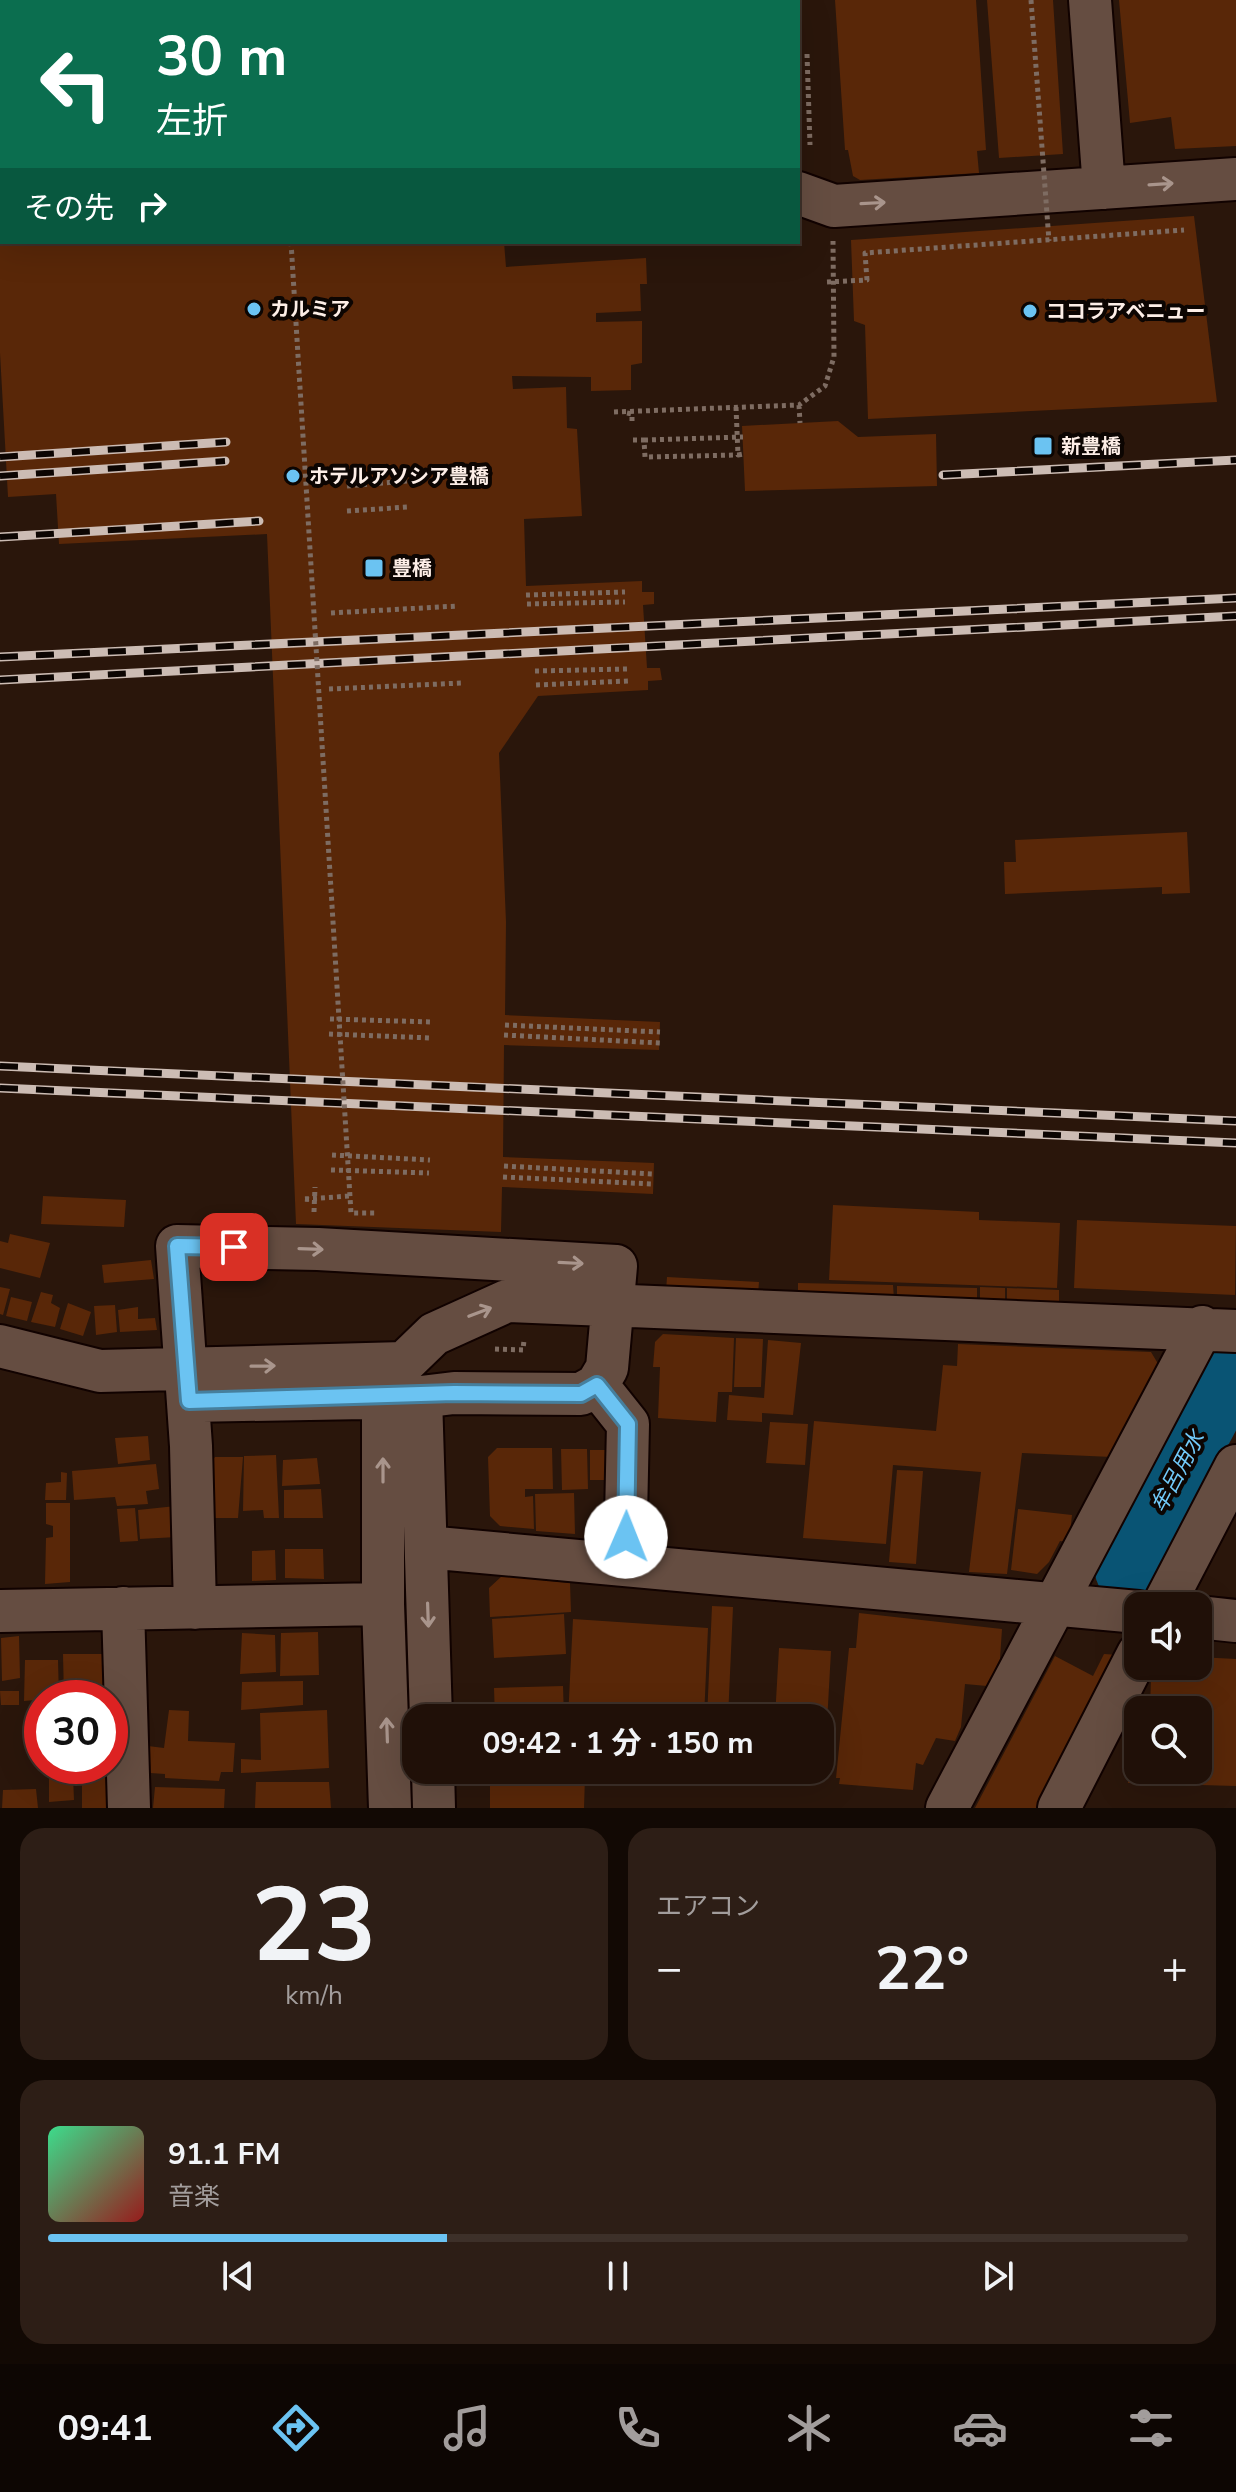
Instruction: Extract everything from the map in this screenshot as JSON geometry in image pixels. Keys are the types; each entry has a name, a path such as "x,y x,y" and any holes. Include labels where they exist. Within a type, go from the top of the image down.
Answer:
{"street":[{"path":"1090,0 1104,188"},
{"path":"800,194 834,206 1236,179"},
{"path":"0,1346 100,1371 187,1384 581,1394 597,1385 607,1368 616,1266 318,1249 177,1246 187,1384 195,1608"},
{"path":"390,1808 383,1604 416,1388 434,1334 507,1301 613,1308 1219,1329 1052,1605 947,1808"},
{"path":"431,1704 426,1547 416,1388 434,1366 434,1334"},
{"path":"597,1385 628,1424 625,1565"},
{"path":"1170,1592 1236,1466"},
{"path":"426,1547 1124,1611"},
{"path":"0,1611 383,1604"},
{"path":"123,1608 129,1808"},
{"path":"1212,1618 1236,1621"},
{"path":"1059,1808 1125,1680"},
{"path":"433,1784 434,1808"}],"path":[{"path":"1031,0 1049,241"},
{"path":"807,54 810,145"},
{"path":"827,282 867,280 865,253 1184,230"},
{"path":"632,422 632,414 614,412 799,405 825,386 834,357 833,239"},
{"path":"291,244 351,1213 377,1213"},
{"path":"799,405 800,423"},
{"path":"644,440 645,457 741,454 736,407"},
{"path":"633,440 740,437"},
{"path":"347,486 407,481"},
{"path":"347,511 408,507"},
{"path":"526,595 625,592"},
{"path":"527,604 625,602"},
{"path":"331,613 458,606"},
{"path":"535,671 628,669"},
{"path":"536,685 628,681"},
{"path":"329,689 462,683"},
{"path":"330,1019 432,1022"},
{"path":"505,1025 660,1032"},
{"path":"329,1034 432,1038"},
{"path":"504,1035 660,1043"},
{"path":"332,1155 430,1160"},
{"path":"504,1166 653,1174"},
{"path":"331,1170 429,1173"},
{"path":"503,1177 653,1184"},
{"path":"315,1200 305,1199 350,1196"}],"building":[{"path":"835,0 976,0 986,150 977,151 979,173 860,180 853,176 848,150 845,150"},
{"path":"987,0 1053,0 1063,154 999,158"},
{"path":"1119,0 1236,0 1236,146 1175,149 1171,117 1130,123"},
{"name":"ココラアベニュー","path":"1194,216 1217,402 868,419 865,325 854,321 851,240"},
{"path":"0,244 504,244 506,267 646,258 647,284 640,284 641,311 596,313 596,322 642,321 642,363 631,365 631,390 591,391 591,377 512,376 513,389 566,387 567,428 577,429 582,516 524,519 526,586 642,581 642,592 654,592 654,604 643,605 647,668 660,668 662,680 648,681 648,690 538,696 499,753 506,922 505,1015 660,1022 659,1050 504,1045 503,1157 654,1163 653,1194 502,1187 501,1232 296,1224 267,534 59,544 56,494 8,497 0,353"},
{"path":"838,421 858,437 936,434 937,486 745,491 742,426"},
{"path":"1187,832 1190,893 1162,894 1162,887 1005,894 1004,862 1016,862 1015,840"},
{"path":"43,1196 126,1200 124,1227 41,1224"},
{"path":"833,1205 979,1212 979,1220 1060,1223 1057,1288 829,1280"},
{"path":"1077,1220 1236,1226 1235,1295 1074,1288"},
{"path":"10,1234 50,1243 40,1278 0,1268 0,1241 8,1243"},
{"path":"151,1260 154,1279 104,1283 102,1265"},
{"path":"667,1277 759,1282 758,1295 666,1291"},
{"path":"798,1283 893,1285 894,1299 798,1296"},
{"path":"897,1286 977,1288 977,1301 897,1300"},
{"path":"0,1287 10,1289 3,1315 0,1314"},
{"path":"980,1287 1005,1288 1005,1302 980,1301"},
{"path":"1007,1288 1059,1290 1059,1304 1007,1302"},
{"path":"41,1292 53,1295 51,1303 60,1308 55,1327 31,1322"},
{"path":"11,1297 32,1302 27,1321 6,1316"},
{"path":"68,1303 91,1312 83,1336 60,1329"},
{"path":"115,1305 117,1332 96,1335 94,1306"},
{"path":"138,1307 138,1319 155,1318 157,1330 120,1332 118,1310"},
{"path":"663,1334 734,1338 732,1392 718,1392 716,1422 658,1418 660,1367 653,1367 655,1342"},
{"path":"736,1338 763,1339 761,1387 734,1387"},
{"path":"768,1340 801,1343 793,1415 762,1413 762,1422 727,1420 729,1395 764,1398"},
{"path":"958,1344 1151,1352 1160,1367 1112,1457 1022,1453 1007,1574 969,1572 981,1472 893,1465 886,1544 803,1538 814,1421 936,1431 943,1365 957,1366"},
{"path":"770,1422 808,1424 805,1465 766,1463"},
{"path":"148,1436 150,1460 118,1464 115,1438"},
{"path":"497,1448 552,1448 553,1489 525,1489 525,1497 533,1496 534,1529 500,1526 490,1516 488,1457"},
{"path":"561,1449 587,1449 588,1489 562,1490"},
{"path":"590,1450 620,1450 620,1480 590,1480"},
{"path":"276,1455 279,1518 264,1518 263,1510 243,1511 244,1456"},
{"path":"215,1457 243,1457 238,1518 215,1518 210,1463"},
{"path":"317,1458 320,1484 282,1486 283,1460"},
{"path":"156,1464 159,1489 146,1491 148,1504 117,1506 115,1497 74,1500 72,1471"},
{"path":"897,1470 923,1471 916,1564 889,1562"},
{"path":"61,1472 67,1473 66,1500 45,1500 46,1483 61,1482"},
{"path":"321,1489 323,1518 284,1518 284,1490"},
{"path":"574,1493 575,1534 536,1531 535,1494"},
{"path":"46,1503 70,1503 70,1582 45,1584 46,1538 53,1537 53,1526 46,1524"},
{"path":"176,1506 177,1537 140,1539 138,1510"},
{"path":"135,1508 138,1541 120,1542 117,1509"},
{"path":"1018,1509 1072,1515 1069,1542 1060,1541 1049,1562 1037,1574 1011,1570"},
{"path":"285,1549 323,1549 324,1579 285,1578"},
{"path":"275,1550 276,1580 252,1581 252,1551"},
{"path":"502,1576 570,1583 571,1612 490,1617 489,1588"},
{"path":"712,1606 733,1607 729,1704 708,1704"},
{"path":"859,1613 1002,1629 1000,1659 987,1686 965,1684 961,1727 955,1741 936,1738 923,1765 916,1763 913,1790 839,1784 840,1778 836,1778 849,1648 856,1648"},
{"path":"564,1614 566,1654 494,1658 492,1619"},
{"path":"573,1619 708,1628 705,1704 569,1704"},
{"path":"318,1632 319,1675 280,1676 281,1633"},
{"path":"242,1633 275,1635 276,1672 240,1674"},
{"path":"19,1636 20,1678 2,1681 1,1638"},
{"path":"779,1648 831,1651 828,1704 776,1704"},
{"path":"63,1654 111,1654 111,1680 64,1680"},
{"path":"1104,1654 1119,1655 1038,1808 975,1808 1055,1656 1093,1676"},
{"path":"1212,1658 1236,1659 1236,1786 1164,1784 1212,1784 1212,1696 1150,1696 1151,1680 1212,1680"},
{"path":"25,1660 58,1660 59,1680 25,1680"},
{"path":"303,1681 303,1705 241,1710 242,1682"},
{"path":"563,1686 564,1704 495,1704 494,1688"},
{"path":"0,1691 19,1691 19,1705 1,1705"},
{"path":"169,1710 189,1711 188,1741 235,1743 233,1772 221,1772 219,1781 165,1778 165,1774 150,1773 148,1746 164,1748"},
{"path":"327,1710 329,1768 241,1773 241,1759 261,1760 260,1713"},
{"path":"256,1782 329,1782 331,1808 255,1808"},
{"path":"49,1784 73,1784 74,1800 49,1802"},
{"path":"82,1784 114,1784 114,1808 82,1808"},
{"path":"490,1784 585,1784 584,1808 490,1808"},
{"path":"155,1787 225,1789 224,1808 153,1808"},
{"path":"36,1789 38,1808 2,1808 3,1790"}],"waterway":[{"name":"牟呂用水","path":"1126,1571 1231,1374"}],"railway":[{"path":"0,457 226,442"},
{"path":"943,475 1236,460"},
{"path":"0,476 225,461"},
{"path":"0,537 259,521"},
{"path":"0,657 1236,598"},
{"path":"0,680 1236,616"},
{"path":"0,1066 1236,1121"},
{"path":"0,1088 1236,1143"}],"place":[{"name":"カルミア","path":"254,309"},
{"name":"ココラアベニュー","path":"1030,311"},
{"name":"新豊橋","path":"1043,446"},
{"name":"ホテルアソシア豊橋","path":"293,476"},
{"name":"豊橋","path":"374,568"}],"route":[{"path":"234,1247 177,1246 189,1401 421,1397 454,1393 581,1394 597,1385 628,1424 626,1537"}]}
